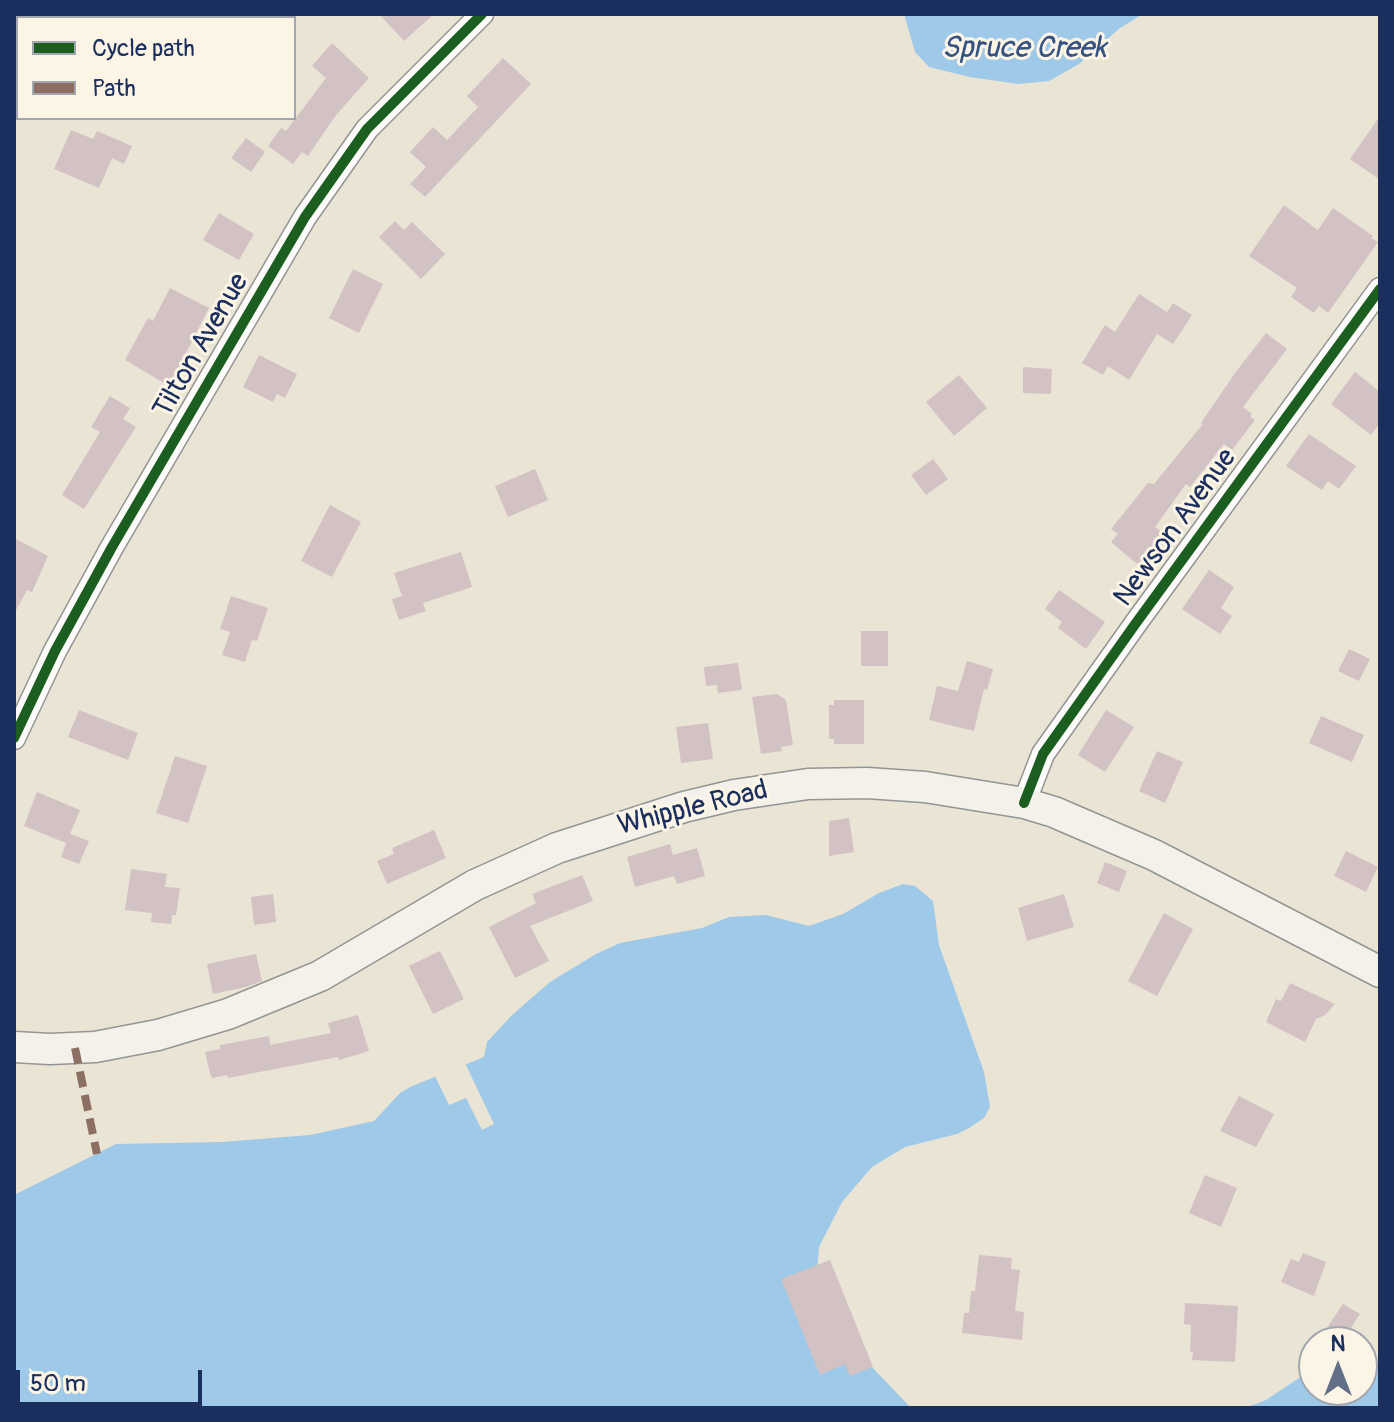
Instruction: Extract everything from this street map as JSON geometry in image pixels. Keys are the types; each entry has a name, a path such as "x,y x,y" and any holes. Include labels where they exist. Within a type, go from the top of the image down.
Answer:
{"main road":[{"name":"Whipple Road","path":"14,1047 95,1047 158,1035 228,1014 320,976 475,885 557,848 655,815 779,787 867,783 968,792 1024,803 1078,821 1154,855 1380,972"}],"street":[{"name":"Tilton Avenue","path":"14,738 59,644 106,557 305,217 367,129 482,14"},
{"name":"Newson Avenue","path":"1024,803 1043,754 1380,289"}],"water":[{"name":"Spruce Creek","path":"904,14 1143,14 1120,28 1079,64 1049,81 1018,84 929,67 915,52"},
{"path":"903,884 915,886 933,901 939,945 984,1072 990,1107 984,1118 969,1128 905,1147 872,1167 842,1202 819,1247 817,1272 848,1342 911,1408 14,1408 14,1195 116,1144 222,1142 310,1135 374,1121 400,1093 410,1087 484,1057 487,1042 550,982 620,943 702,928 729,917 766,915 809,926 843,914 879,893"},
{"path":"1378,1363 1380,1365 1380,1408 1245,1408 1266,1400 1298,1379 1298,1406 1378,1406"}],"pier":[{"path":"480,1054 465,1063 494,1124 482,1130 466,1098 449,1105 435,1076"}],"building":[{"path":"379,14 434,14 404,41"},
{"path":"332,43 369,78 336,115 308,156 302,152 293,164 268,146 281,128 286,131 296,120 326,78 312,66"},
{"path":"503,58 531,84 425,197 410,184 426,167 410,152 433,127 447,140 478,107 467,96"},
{"path":"1380,116 1380,180 1350,159"},
{"path":"71,130 93,139 97,131 132,146 124,164 112,158 99,188 54,169"},
{"path":"246,138 265,152 251,172 231,158"},
{"path":"1284,205 1318,230 1333,208 1378,242 1328,313 1319,306 1314,313 1291,297 1297,288 1249,256"},
{"path":"219,213 254,234 239,260 203,240"},
{"path":"395,221 404,230 412,222 445,254 421,279 379,237"},
{"path":"353,269 383,284 359,333 329,318"},
{"path":"170,288 209,308 169,386 125,360 148,318 153,321"},
{"path":"1139,294 1167,312 1173,303 1192,315 1173,344 1157,334 1129,380 1108,366 1103,375 1082,363 1105,325 1115,332"},
{"path":"1266,333 1287,349 1243,407 1255,420 1232,450 1224,444 1190,487 1186,484 1155,527 1168,536 1159,548 1165,553 1149,574 1111,542 1118,534 1111,529 1148,483 1154,484 1203,424 1235,373"},
{"path":"259,355 297,374 285,398 277,394 273,402 243,387"},
{"path":"1023,367 1052,369 1051,394 1023,393"},
{"path":"1355,372 1380,392 1380,423 1371,435 1331,404"},
{"path":"959,375 987,408 954,436 926,402"},
{"path":"110,396 130,408 123,419 136,427 84,509 62,495 100,432 91,427"},
{"path":"1309,434 1356,466 1339,489 1328,481 1322,490 1286,466"},
{"path":"933,459 948,479 926,495 911,475"},
{"path":"535,469 548,500 508,517 495,486"},
{"path":"330,505 361,522 332,577 301,561"},
{"path":"14,538 48,556 32,592 27,590 14,614"},
{"path":"461,552 472,587 423,603 426,611 399,620 392,599 402,596 394,573"},
{"path":"1209,570 1234,587 1221,608 1232,616 1220,634 1182,609"},
{"path":"1059,590 1105,622 1086,649 1058,628 1062,622 1045,609"},
{"path":"231,596 268,608 257,641 252,640 245,662 222,655 230,632 220,629"},
{"path":"861,631 888,631 888,666 861,666"},
{"path":"1349,649 1370,659 1359,681 1338,671"},
{"path":"967,661 993,669 987,690 984,689 974,731 929,720 937,686 958,691"},
{"path":"738,663 742,690 718,693 717,685 706,686 704,667"},
{"path":"777,694 786,700 793,745 781,747 782,751 761,754 752,697"},
{"path":"834,700 864,700 864,744 834,744 834,739 829,739 829,705 834,705"},
{"path":"79,710 138,733 128,760 68,737"},
{"path":"1106,710 1134,727 1105,772 1078,755"},
{"path":"1321,716 1364,735 1352,762 1309,743"},
{"path":"708,723 713,759 681,763 676,727"},
{"path":"1157,751 1183,762 1165,803 1139,791"},
{"path":"175,756 207,766 188,823 156,813"},
{"path":"37,792 80,810 70,834 89,841 79,864 61,857 66,843 24,826"},
{"path":"849,818 854,852 829,856 829,821"},
{"path":"434,830 446,858 387,884 377,861 394,854 392,848"},
{"path":"670,844 673,855 697,848 705,876 677,884 674,876 635,887 627,857"},
{"path":"1346,851 1378,867 1366,892 1334,876"},
{"path":"1105,862 1127,871 1119,892 1097,883"},
{"path":"131,869 167,874 165,887 180,888 176,915 172,915 171,924 151,922 152,913 125,910"},
{"path":"582,875 593,901 530,926 549,961 515,978 489,927 536,903 532,894"},
{"path":"273,894 276,922 254,925 251,897"},
{"path":"1064,894 1074,927 1027,941 1018,908"},
{"path":"1164,913 1193,929 1157,996 1128,981"},
{"path":"440,951 464,999 433,1014 409,966"},
{"path":"256,954 262,981 213,994 207,964"},
{"path":"1290,983 1335,1004 1325,1015 1316,1019 1305,1042 1266,1022 1276,999 1281,1001"},
{"path":"358,1015 369,1051 339,1060 338,1057 228,1078 227,1075 212,1078 205,1052 220,1049 220,1045 269,1036 270,1045 331,1033 328,1023"},
{"path":"1239,1096 1274,1114 1256,1147 1220,1131"},
{"path":"1205,1175 1237,1188 1221,1227 1189,1213"},
{"path":"1303,1253 1326,1262 1314,1296 1281,1282 1291,1259 1299,1262"},
{"path":"979,1255 1012,1258 1011,1269 1020,1270 1015,1311 1024,1312 1022,1340 962,1333 964,1313 969,1313 971,1291 975,1291"},
{"path":"830,1260 873,1367 850,1376 845,1364 820,1375 781,1279"},
{"path":"1185,1303 1238,1306 1235,1362 1192,1360 1191,1325 1184,1324"},
{"path":"1343,1304 1360,1314 1352,1326 1328,1326"}],"marked path":[{"path":"75,1048 97,1154"}],"cycle path":[{"path":"14,738 55,651 112,547 305,217 367,129 482,14"},
{"path":"1024,803 1043,754 1380,289"}]}
